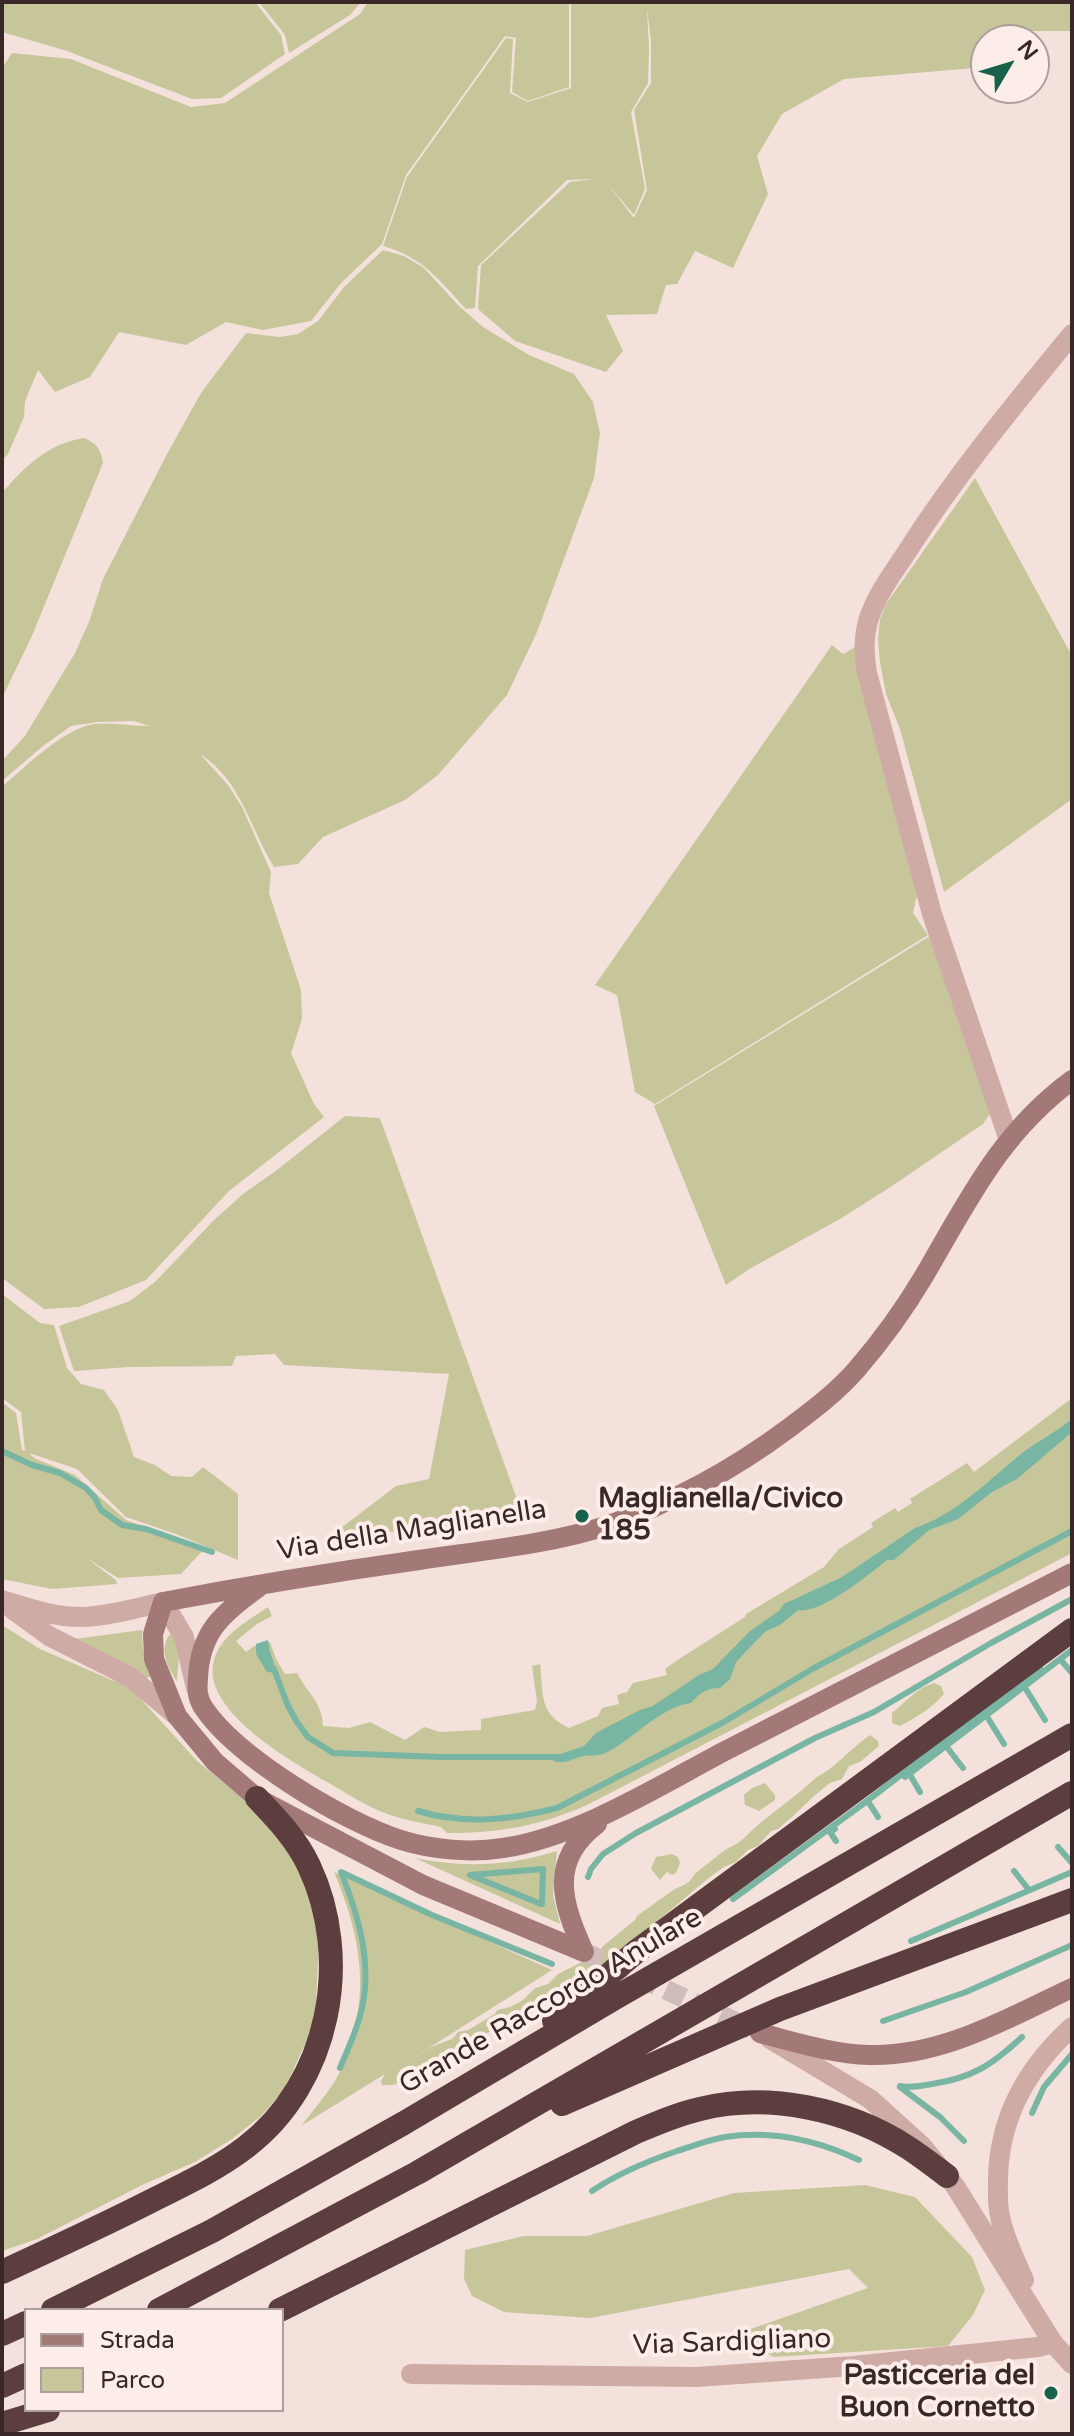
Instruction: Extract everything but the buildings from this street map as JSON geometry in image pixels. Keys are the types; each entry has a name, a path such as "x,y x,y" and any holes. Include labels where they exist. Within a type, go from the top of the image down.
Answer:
{"highway":[{"path":"499,2067 637,1951 1072,1630"},
{"name":"Grande Raccordo Anulare","path":"57,2308 212,2231 404,2123 1072,1735"},
{"path":"163,2308 464,2146 1072,1793"},
{"path":"2,2272 208,2173 248,2146 274,2120 294,2093 320,2037 326,2016 331,1976 330,1936 322,1900 309,1866 284,1828 257,1798"},
{"path":"464,2146 780,2009 1072,1900"},
{"path":"284,2308 636,2132 714,2106 775,2103 830,2113 887,2136 947,2176"},
{"path":"2,2334 24,2324"},
{"path":"2,2386 24,2376"},
{"path":"2,2424 41,2412"}],"main road":[{"name":"Via della Maglianella","path":"163,1602 575,1534 608,1525 716,1477 757,1452 824,1401 853,1374 876,1347 922,1279 979,1180 1032,1115 1072,1080"},
{"path":"265,1583 234,1604 206,1643 200,1662 198,1696 214,1722 269,1769 343,1814 402,1840 447,1849 499,1849 542,1839 621,1805 1072,1573"},
{"path":"163,1602 153,1634 154,1659 177,1716 215,1762 257,1798 423,1885 584,1952 566,1909 565,1869 573,1846 581,1836 621,1805"},
{"path":"760,2033 851,2054 902,2054 974,2033 1072,1988"}],"street":[{"path":"1009,1140 932,914 867,673 865,641 869,619 882,591 936,506 981,445 1072,334"},
{"path":"2,1601 49,1636 130,1677 177,1716"},
{"name":"Via della Maglianella","path":"2,1601 38,1611 80,1617 163,1602"},
{"path":"163,1602 184,1637 198,1696"},
{"path":"1042,2324 999,2214 999,2157 1005,2127 1019,2092 1042,2059 1072,2027"},
{"path":"760,2033 870,2099 903,2127 947,2176 1053,2343 1072,2364"},
{"name":"Via Sardigliano","path":"411,2374 697,2377 853,2366 1053,2343"}],"green space":[{"path":"2,2 255,2 281,35 285,54 221,98 192,99 67,51 2,32"},
{"path":"259,2 361,2 350,15 289,53 285,35"},
{"path":"368,2 569,2 569,87 528,101 512,92 516,38 505,36 406,175 382,244 341,283 311,321 263,330 226,322 186,345 119,332 90,377 55,392 38,370 25,401 24,417 2,461 2,68 12,53 71,59 191,107 225,103 360,14"},
{"path":"571,2 1072,2 1072,31 1050,31 1050,24 970,24 970,68 844,79 782,114 757,156 768,194 733,268 695,251 677,284 666,285 657,314 606,315 623,351 606,372 515,341 478,309 481,265 570,182 595,179 567,180 478,266 475,308 466,309 420,263 383,246 407,177 506,38 513,39 510,93 528,102 571,88","holes":["647,8 651,83 634,110 647,190 634,218 607,183 634,215 645,189 631,112 648,83"]},
{"path":"383,250 404,256 424,268 483,327 529,355 574,374 593,402 600,433 594,478 537,632 507,695 438,775 405,800 323,837 298,864 274,867 235,791 214,765 200,754 228,785 242,807 271,872 269,893 301,990 302,1019 291,1053 314,1104 324,1117 229,1191 146,1280 79,1307 44,1309 2,1278 2,787 45,750 82,727 94,724 149,726 134,721 98,722 71,726 2,781 2,761 25,736 75,653 103,579 201,393 246,333 280,337 298,334 318,321 344,287"},
{"path":"84,438 98,448 103,463 31,638 2,698 2,493 19,474 48,451"},
{"path":"975,478 1072,656 1072,799 944,892 900,729 886,694 878,640 880,619 886,604"},
{"path":"832,645 843,654 857,646 922,888 913,913 928,935 655,1104 635,1092 617,995 595,985"},
{"path":"930,936 995,1106 983,1124 889,1188 726,1285 654,1106"},
{"path":"345,1116 380,1118 523,1516 509,1526 422,1527 341,1540 341,1528 396,1486 429,1479 449,1374 284,1365 275,1354 236,1356 232,1366 74,1371 59,1326 130,1301 155,1282 243,1194"},
{"path":"2,1294 40,1323 54,1325 67,1368 81,1384 104,1390 118,1410 134,1457 155,1465 171,1476 192,1477 203,1467 238,1494 238,1560 126,1517 77,1469 29,1453 75,1475 126,1520 205,1548 181,1574 118,1578 85,1557 116,1580 117,1584 52,1589 2,1579 2,1402 16,1413 22,1450 25,1451 21,1412 2,1398"},
{"path":"1072,1398 1072,1553 591,1803 538,1823 485,1832 447,1833 441,1827 379,1811 271,1747 250,1731 219,1695 213,1676 219,1649 237,1628 268,1607 272,1616 236,1641 246,1652 254,1646 270,1642 285,1674 297,1673 314,1698 323,1726 349,1728 370,1722 405,1740 424,1727 440,1732 481,1730 481,1719 535,1710 537,1701 532,1666 540,1664 547,1709 569,1728 598,1716 602,1708 619,1704 617,1695 627,1692 633,1683 667,1675 665,1669 676,1661 824,1567 839,1549 873,1527 871,1523 895,1508 898,1512 912,1503 910,1499 967,1463 974,1472"},
{"path":"2,1625 40,1649 129,1686 197,1761 247,1802 267,1822 299,1868 310,1894 319,1939 315,2022 284,2090 261,2116 195,2162 142,2185 37,2239 2,2251"},
{"path":"142,1630 143,1650 152,1677 146,1678 75,1639"},
{"path":"170,1634 177,1644 179,1656 177,1682 165,1652"},
{"path":"934,1683 941,1686 944,1694 939,1699 900,1726 892,1723 892,1713 917,1692"},
{"path":"870,1735 879,1746 860,1762 849,1766 842,1779 830,1783 778,1829 771,1831 758,1846 710,1877 583,1979 458,2047 408,2079 393,2085 382,2085 385,2074 301,2126 340,2071 357,2019 360,1997 354,1934 334,1872 552,1970 405,2063 431,2047 452,2039 458,2032 468,2030 497,2010 523,2000 535,1988 548,1984 558,1974 600,1953 602,1947 637,1916 689,1882 697,1872 742,1840"},
{"path":"765,1783 775,1795 775,1800 759,1811 745,1805 744,1795"},
{"path":"557,1851 553,1895 560,1924 415,1858 486,1864 522,1860"},
{"path":"672,1854 678,1857 680,1863 676,1873 672,1875 667,1872 660,1880 651,1869 656,1857"},
{"path":"865,2185 915,2197 972,2257 985,2290 973,2315 948,2346 774,2357 748,2344 745,2331 868,2288 849,2269 590,2318 504,2312 472,2296 464,2279 465,2250 524,2236 587,2236 734,2193"}],"shaded area":[{"path":"1072,1419 1072,1432 1017,1479 992,1492 958,1519 929,1530 894,1560 887,1560 831,1600 807,1610 798,1610 780,1625 766,1631 736,1662 730,1679 720,1688 707,1690 691,1703 668,1711 603,1754 565,1762 553,1761 552,1757 584,1746 596,1733 653,1706 713,1669 750,1631 784,1604 842,1577 915,1528 956,1507 1023,1453"},
{"path":"268,1640 277,1673 267,1672 256,1654 256,1644"}],"waterway":[{"path":"2,1451 32,1465 60,1473 86,1488 101,1510 122,1525 146,1529 212,1552"},
{"path":"418,1811 453,1818 488,1819 557,1808 722,1723 814,1668 1072,1531"},
{"path":"588,1877 603,1854 636,1833 815,1738 874,1712 1072,1599"},
{"path":"905,1777 1072,1650"},
{"path":"1060,1659 1072,1673"},
{"path":"733,1899 1040,1668"},
{"path":"274,1669 297,1722 308,1737 333,1753 559,1757"},
{"path":"1024,1686 1045,1720"},
{"path":"986,1715 1004,1744"},
{"path":"946,1746 963,1768"},
{"path":"909,1773 920,1792"},
{"path":"869,1803 878,1817"},
{"path":"835,1829 830,1832 836,1841"},
{"path":"1058,1847 1072,1863"},
{"path":"541,1904 470,1875 543,1869 542,1904"},
{"path":"1014,1871 1029,1890"},
{"path":"340,2068 360,2016 365,1979 359,1924 341,1872 432,1915 552,1964"},
{"path":"911,1941 1072,1872"},
{"path":"883,2021 966,1992 1072,1945"},
{"path":"900,2086 924,2085 970,2074 991,2063 1022,2037"},
{"path":"1032,2113 1044,2087 1072,2054"},
{"path":"900,2087 940,2117 964,2141"},
{"path":"592,2191 655,2159 701,2143 742,2135 793,2138 859,2160"}],"tunnel":[{"path":"584,1952 751,2029"}],"place":[{"name":"Maglianella/Civico 185","path":"582,1516"},
{"name":"Pasticceria del Buon Cornetto","path":"1051,2393"}]}
